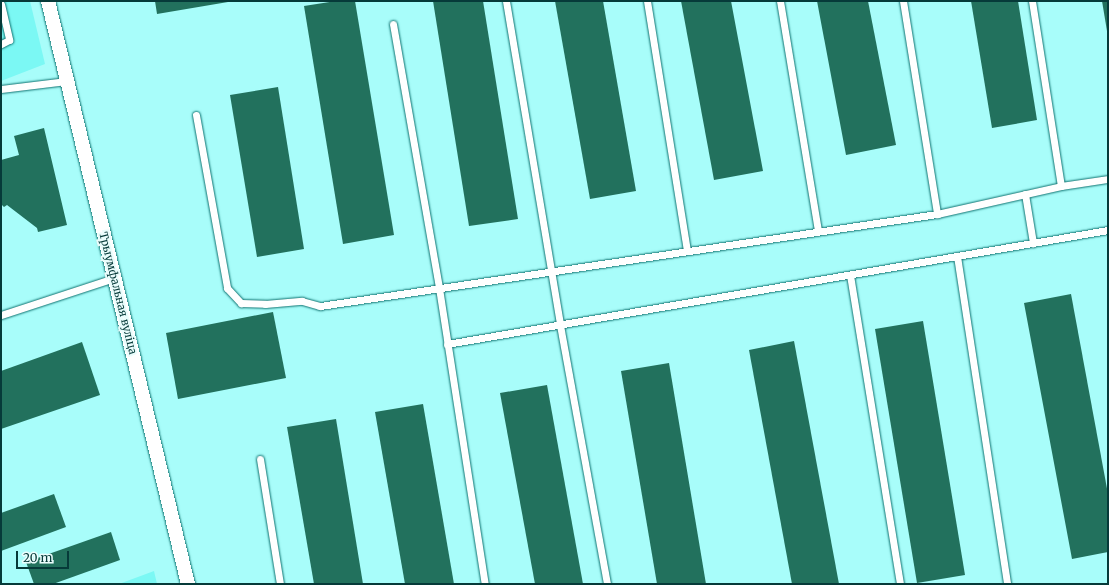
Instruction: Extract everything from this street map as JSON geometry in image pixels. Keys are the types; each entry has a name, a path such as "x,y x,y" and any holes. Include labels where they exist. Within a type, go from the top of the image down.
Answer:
{"street":[{"name":"Трыумфальная вуліца","path":"48,1 188,584"}],"lane":[{"path":"506,1 560,325 607,584"},
{"path":"647,1 687,251"},
{"path":"780,1 818,231"},
{"path":"903,1 937,214"},
{"path":"1032,1 1061,186"},
{"path":"1,4 9,40 1,44"},
{"path":"393,24 439,288 486,584"},
{"path":"1,89 67,81"},
{"path":"196,115 227,288 241,304 302,301 320,306 937,214 1061,186 1108,179"},
{"path":"1025,194 1033,243"},
{"path":"447,344 1108,230"},
{"path":"957,256 1007,584"},
{"path":"850,275 900,584"},
{"path":"1,315 114,278"},
{"path":"260,458 280,584"}],"shaded area":[{"path":"1,1 30,1 45,64 1,81"},
{"path":"154,571 157,584 119,584"}],"building":[{"path":"155,1 227,1 228,2 157,14"},
{"path":"336,1 355,1 394,235 343,244 304,6"},
{"path":"433,1 483,1 518,219 469,226"},
{"path":"555,1 603,1 636,191 590,199"},
{"path":"681,1 731,1 763,171 714,180"},
{"path":"817,1 868,1 896,145 846,155"},
{"path":"971,1 1018,1 1037,120 992,128"},
{"path":"1102,1 1108,1 1108,31 1107,31"},
{"path":"278,87 304,249 257,257 230,95"},
{"path":"44,128 67,225 38,232 37,228 7,205 4,207 1,204 1,160 19,155 14,136"},
{"path":"1071,294 1108,494 1108,552 1072,559 1024,303"},
{"path":"273,312 286,378 178,399 166,333"},
{"path":"923,321 965,575 917,583 875,329"},
{"path":"794,341 839,584 792,584 749,350"},
{"path":"82,342 100,395 1,429 1,371"},
{"path":"669,363 706,584 657,584 621,371"},
{"path":"547,385 583,584 535,584 500,393"},
{"path":"423,404 454,584 405,584 375,412"},
{"path":"336,419 363,584 314,584 287,427"},
{"path":"54,494 66,527 1,551 1,513"},
{"path":"111,532 120,560 53,584 34,584 26,562"}]}
